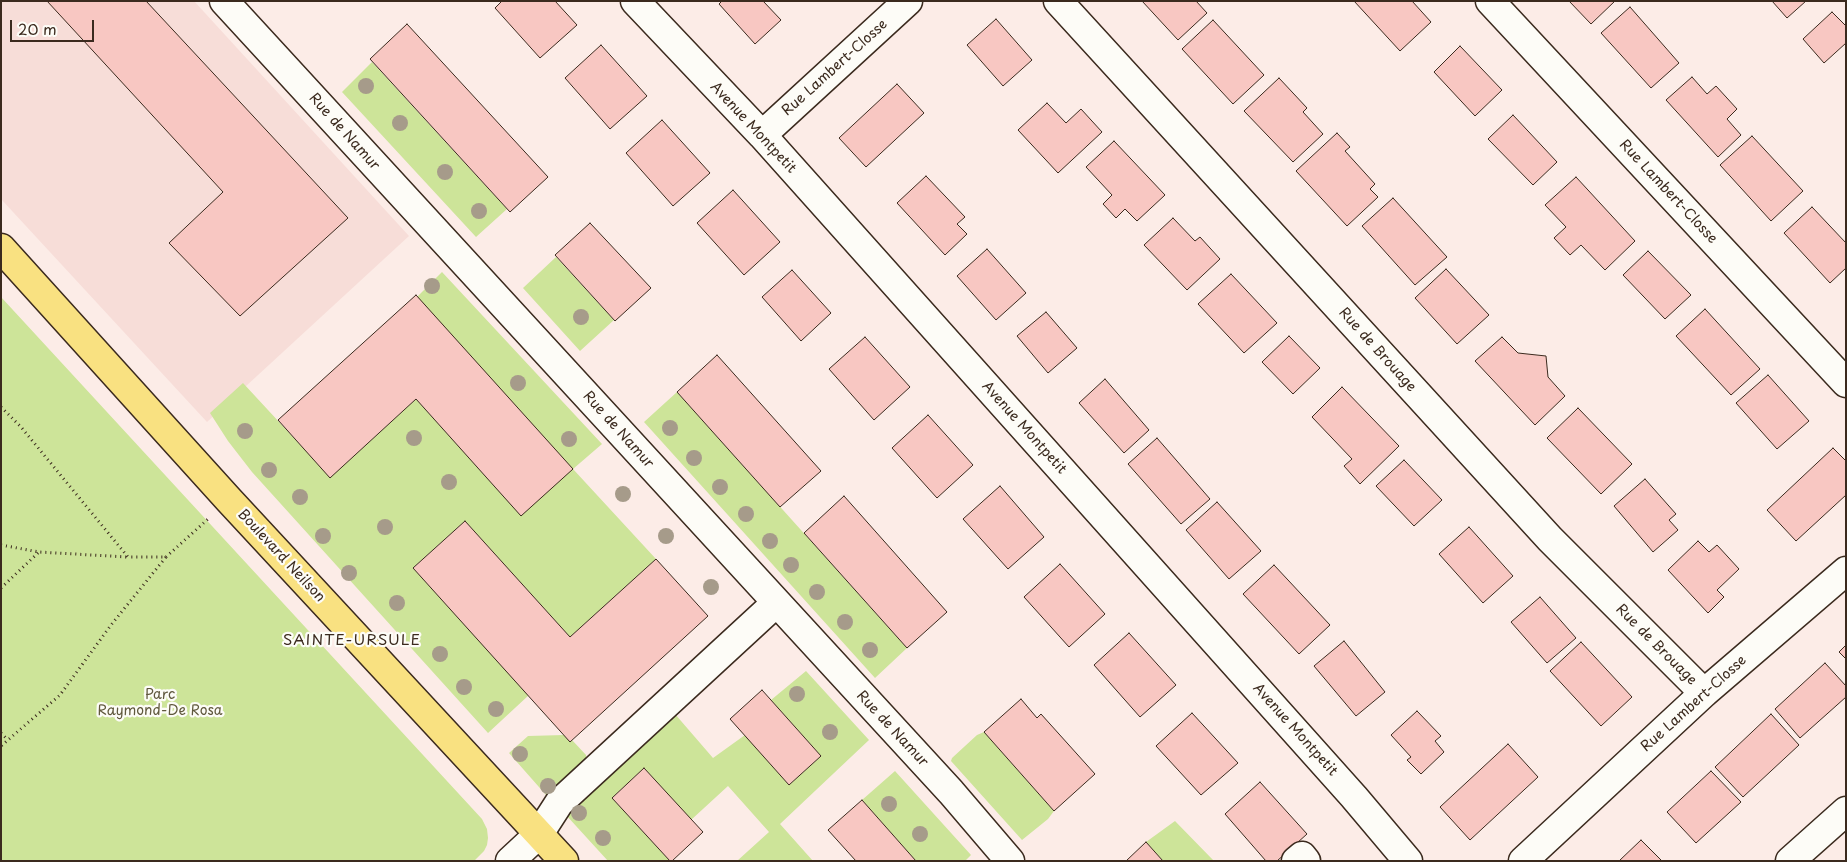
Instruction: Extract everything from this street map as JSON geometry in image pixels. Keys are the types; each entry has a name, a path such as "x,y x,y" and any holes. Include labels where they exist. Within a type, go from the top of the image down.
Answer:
{"main road":[{"name":"Boulevard Neilson","path":"1,248 229,500 564,861"}],"street":[{"name":"Rue de Namur","path":"224,1 951,792 1010,861"},
{"name":"Avenue Montpetit","path":"635,1 762,135 1348,789 1408,861"},
{"name":"Rue Lambert-Closse","path":"762,135 908,1"},
{"name":"Rue de Brouage","path":"1058,1 1550,539 1704,693"},
{"name":"Rue Lambert-Closse","path":"1490,1 1846,383"},
{"name":"Rue Lambert-Closse","path":"1523,861 1704,693 1846,571"},
{"path":"510,861 539,834 559,803 776,603"},
{"path":"1790,861 1846,811"},
{"path":"1296,861 1302,856 1306,861"}],"path":[{"path":"1,407 21,427 128,557"},
{"path":"1,746 60,695 166,557 229,500"},
{"path":"1,545 39,552 166,557"},
{"path":"1,588 39,552"},
{"path":"1,733 8,740"}],"shaded area":[{"path":"1,1 194,1 409,236 207,422 1,199"}],"green space":[{"path":"372,62 507,209 476,237 342,92"},
{"path":"556,257 614,320 580,351 523,288"},
{"path":"442,272 602,444 573,469 656,559 570,637 465,521 413,568 529,695 488,733 252,472 228,441 210,413 243,383 330,477 416,399 499,491 417,297"},
{"name":"Parc Raymond-De Rosa","path":"1,297 482,819 487,829 487,845 474,861 1,861"},
{"path":"677,392 907,648 875,678 644,422"},
{"path":"806,671 869,740 780,824 813,861 737,861 769,832 728,786 691,820 644,768 612,798 670,861 608,861 566,815 675,714 713,758 745,735 789,785 821,756 771,700"},
{"path":"984,732 1054,811 1048,819 1022,840 951,761 977,735"},
{"path":"564,735 572,740 586,755 586,759 546,795 509,753 528,736"},
{"path":"895,771 971,855 965,861 916,861 862,800"},
{"path":"1175,821 1214,861 1163,861 1146,842"}],"building":[{"path":"47,1 146,1 348,218 240,316 169,243 223,192"},
{"path":"502,1 555,1 577,25 540,58 495,8"},
{"path":"722,1 763,1 781,20 755,44 719,4"},
{"path":"1142,1 1196,1 1207,13 1178,40"},
{"path":"1354,1 1412,1 1431,22 1400,51"},
{"path":"1569,1 1615,1 1591,24"},
{"path":"1772,1 1806,1 1787,18"},
{"path":"1630,7 1679,63 1651,88 1601,33"},
{"path":"1832,12 1846,26 1846,43 1824,63 1803,39"},
{"path":"996,19 1032,60 1003,86 967,45"},
{"path":"1213,20 1264,75 1233,104 1182,49"},
{"path":"407,24 548,177 510,212 370,59"},
{"path":"601,45 647,96 610,129 565,78"},
{"path":"1460,46 1502,90 1475,116 1434,72"},
{"path":"1692,77 1707,94 1716,86 1737,109 1727,119 1741,135 1718,157 1666,100"},
{"path":"1279,78 1307,108 1303,112 1323,134 1293,162 1244,111"},
{"path":"897,84 924,113 866,167 839,138"},
{"path":"1047,103 1066,123 1081,109 1102,132 1058,173 1018,130"},
{"path":"1513,115 1557,162 1533,185 1488,139"},
{"path":"662,120 710,173 673,206 626,153"},
{"path":"1337,133 1350,147 1345,151 1375,184 1370,189 1378,197 1347,226 1296,171"},
{"path":"1752,136 1803,191 1771,221 1720,165"},
{"path":"1114,141 1165,195 1137,221 1125,209 1116,218 1103,204 1112,195 1086,167"},
{"path":"926,176 965,217 957,224 967,234 945,255 897,203"},
{"path":"1576,177 1635,241 1605,270 1581,245 1570,255 1554,238 1566,227 1545,205"},
{"path":"733,190 780,242 744,275 697,223"},
{"path":"1393,198 1447,257 1415,285 1362,226"},
{"path":"1812,207 1846,243 1846,268 1830,283 1784,233"},
{"path":"1173,218 1195,241 1200,237 1220,259 1187,290 1144,245"},
{"path":"590,223 651,288 615,321 555,255"},
{"path":"987,249 1026,293 996,320 957,276"},
{"path":"1648,251 1691,295 1665,319 1623,275"},
{"path":"1446,269 1489,315 1457,344 1415,298"},
{"path":"792,270 831,313 801,341 762,297"},
{"path":"1231,274 1277,323 1244,353 1198,304"},
{"path":"416,295 573,469 521,516 416,399 330,478 278,420"},
{"path":"1705,309 1760,369 1731,395 1676,336"},
{"path":"1046,312 1077,348 1048,373 1017,336"},
{"path":"1289,336 1320,368 1293,394 1262,362"},
{"path":"865,337 910,387 874,420 829,369"},
{"path":"1502,337 1518,353 1546,356 1548,377 1565,396 1535,425 1475,361"},
{"path":"717,355 821,471 780,507 677,392"},
{"path":"1768,375 1809,421 1777,449 1736,403"},
{"path":"1105,379 1149,430 1124,453 1079,403"},
{"path":"1342,387 1399,446 1360,484 1344,466 1352,459 1312,417"},
{"path":"1578,408 1632,464 1601,494 1547,438"},
{"path":"928,415 973,465 937,498 892,448"},
{"path":"1157,438 1210,499 1181,524 1128,464"},
{"path":"1833,448 1846,461 1846,495 1796,541 1767,510"},
{"path":"1404,460 1442,500 1414,526 1376,486"},
{"path":"1645,479 1676,514 1669,520 1678,530 1653,552 1614,506"},
{"path":"1000,486 1044,537 1008,569 963,519"},
{"path":"844,496 947,612 907,648 804,533"},
{"path":"1217,502 1261,551 1229,579 1186,530"},
{"path":"465,521 570,637 656,559 708,616 570,742 413,568"},
{"path":"1469,527 1513,576 1483,603 1439,554"},
{"path":"1698,541 1709,552 1717,545 1739,569 1717,590 1724,597 1708,613 1668,570"},
{"path":"1060,564 1105,614 1069,647 1024,597"},
{"path":"1274,565 1330,625 1299,654 1243,594"},
{"path":"1540,597 1576,638 1547,663 1511,622"},
{"path":"1129,633 1176,685 1140,717 1094,665"},
{"path":"1344,641 1385,692 1356,716 1314,666"},
{"path":"1581,642 1632,697 1601,726 1550,671"},
{"path":"1846,645 1846,659 1839,652"},
{"path":"1825,663 1846,686 1846,697 1800,738 1775,709"},
{"path":"762,690 821,756 789,785 730,719"},
{"path":"1021,699 1037,718 1041,714 1095,774 1054,811 984,732"},
{"path":"1417,711 1441,736 1435,741 1444,752 1421,774 1407,760 1411,757 1391,735"},
{"path":"1192,713 1238,763 1201,795 1156,746"},
{"path":"1771,714 1799,745 1743,797 1715,767"},
{"path":"1508,744 1538,777 1470,840 1440,807"},
{"path":"644,768 703,832 672,861 612,798"},
{"path":"1711,771 1741,802 1696,843 1667,812"},
{"path":"1260,782 1307,834 1277,861 1266,861 1225,814"},
{"path":"862,800 916,861 856,861 828,830"},
{"path":"1641,840 1662,861 1619,861"},
{"path":"1146,842 1163,861 1126,861"}],"district":[{"name":"SAINTE-URSULE","path":"352,641"}]}
